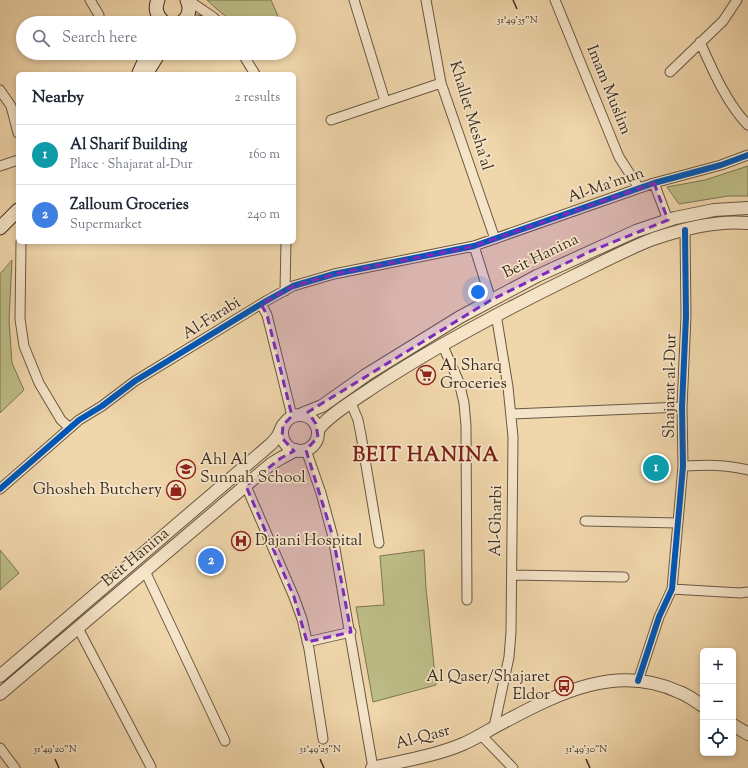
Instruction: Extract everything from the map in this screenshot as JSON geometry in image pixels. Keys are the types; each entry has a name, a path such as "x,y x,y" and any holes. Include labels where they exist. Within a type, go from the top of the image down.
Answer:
{"main road":[{"path":"158,0 156,4 158,16"},
{"path":"187,0 189,10 188,16"},
{"path":"140,72 145,60"},
{"path":"147,72 155,60"},
{"path":"0,228 16,212"}],"street":[{"path":"90,0 99,15"},
{"path":"187,0 211,16"},
{"path":"354,0 385,102"},
{"name":"Khallet Mesha'al","path":"426,0 441,84 495,239"},
{"name":"Imam Muslim","path":"555,0 619,157 639,188"},
{"path":"670,72 723,21 737,0"},
{"path":"700,42 715,75 740,117 748,125"},
{"path":"246,60 254,72"},
{"path":"331,120 441,84"},
{"path":"0,90 10,106 16,127"},
{"name":"Al-Ma'mun","path":"474,246 654,183 721,165 748,155"},
{"path":"0,166 16,161"},
{"path":"654,183 668,220"},
{"name":"Beit Hanina","path":"297,415 322,406 406,350 491,300 584,254 636,231 668,220 714,210 748,208"},
{"name":"Beit Hanina","path":"318,430 323,423 392,375 442,344 496,314 651,240 711,224 748,223"},
{"name":"Shajarat al-Dur","path":"638,681 659,617 672,589 683,466 682,407 686,316 685,230"},
{"path":"21,244 20,319 24,346 38,383 61,420 70,428"},
{"path":"285,291 286,244"},
{"path":"474,246 491,300"},
{"name":"Al-Farabi","path":"0,489 79,420 102,406 136,381 293,286 334,274 474,246"},
{"path":"261,304 267,315 297,415"},
{"name":"Al-Gharbi","path":"494,727 510,658 513,437 512,414 496,314"},
{"path":"442,344 459,382 465,411 467,600"},
{"path":"351,403 359,427 379,543"},
{"path":"512,414 682,407"},
{"path":"297,415 308,416 314,420 318,430 316,442 311,447 301,450 290,448 285,444 282,438 283,425 287,420 297,415"},
{"name":"Beit Hanina","path":"0,676 271,444 278,436 283,425"},
{"path":"301,450 321,493 333,537 373,768"},
{"name":"Beit Hanina","path":"0,694 246,486 281,458 301,450"},
{"path":"683,466 736,466 748,470"},
{"path":"246,486 294,597 307,642 323,739"},
{"path":"585,521 678,523"},
{"path":"145,571 225,741"},
{"path":"512,575 624,577"},
{"path":"672,589 748,592"},
{"path":"78,628 151,767"},
{"path":"307,642 350,632"},
{"name":"Al-Qasr","path":"373,768 428,755 461,745 549,700 583,686 609,681 638,681 661,685 680,692 700,704"},
{"path":"736,727 748,734"},
{"path":"481,735 513,768"},
{"path":"0,748 15,768"}],"highlighted area":[{"path":"654,183 668,220 591,251 491,300 308,412 316,424 318,437 306,450 333,537 351,632 307,642 294,597 246,486 281,458 294,451 282,438 283,425 292,416 267,315 261,304 293,286 334,274 474,246"}],"green space":[{"path":"207,0 271,0 278,16 225,16"},
{"path":"748,166 748,196 728,196 679,204 667,187 705,180"},
{"path":"12,260 9,320 12,363 24,390 0,413 0,274"},
{"path":"0,550 19,573 0,590"},
{"path":"424,550 426,588 436,685 373,702 356,607 384,605 380,556"}],"cycle path":[{"path":"0,489 79,420 102,406 135,381 293,286 334,274 474,246 654,183 721,165 748,155"},
{"path":"638,681 659,617 672,589 683,466 682,407 686,316 685,230"}],"place":[{"name":"Al Sharq Groceries","path":"426,375"},
{"name":"Al Sharif Building","path":"656,468"},
{"name":"Ahl Al Sunnah School","path":"186,469"},
{"name":"Ghosheh Butchery","path":"176,490"},
{"name":"Dajani Hospital","path":"241,541"},
{"name":"Zalloum Groceries","path":"211,561"},
{"name":"Al Qaser/Shajaret Eldor","path":"564,686"}],"district":[{"name":"BEIT HANINA","path":"426,456"}]}
